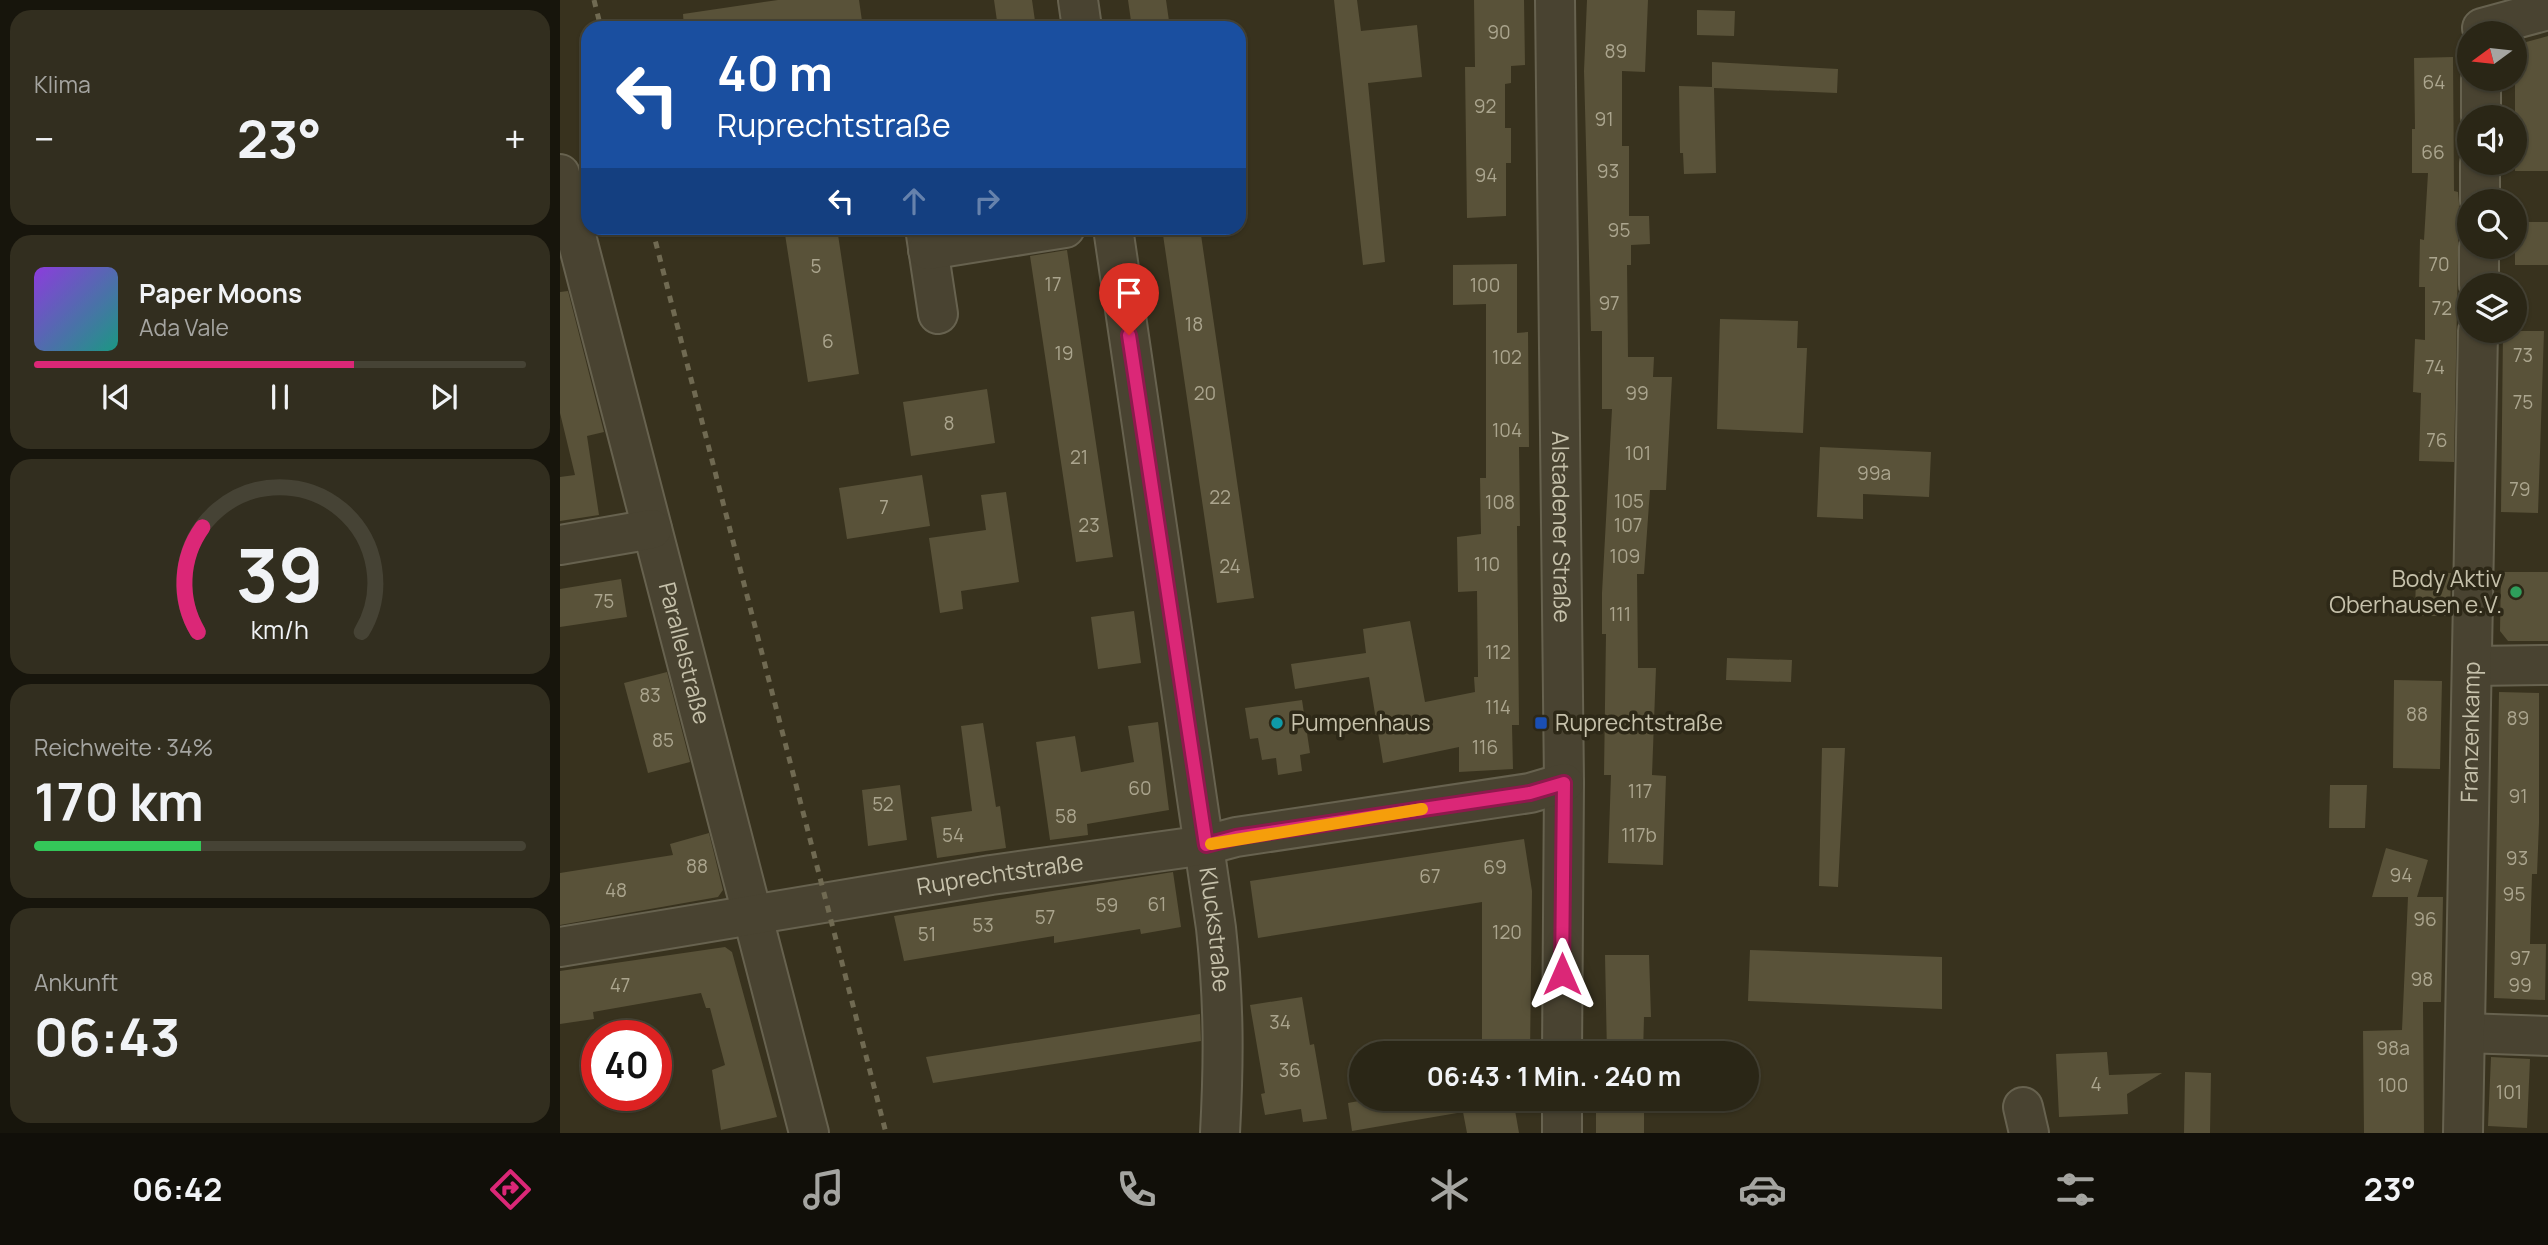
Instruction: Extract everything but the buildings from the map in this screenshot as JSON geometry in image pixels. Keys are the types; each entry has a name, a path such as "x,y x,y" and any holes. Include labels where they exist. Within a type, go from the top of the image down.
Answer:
{"street":[{"path":"1078,0 1081,21"},
{"name":"Alstadener Straße","path":"1555,0 1564,783 1562,1041"},
{"path":"2482,20 2548,10"},
{"name":"Parallelstraße","path":"560,174 809,1133"},
{"path":"938,314 926,239 977,235"},
{"name":"Kluckstraße","path":"1114,235 1206,845 1224,1002 1225,1048 1220,1133"},
{"name":"Franzenkamp","path":"2463,1133 2478,343"},
{"path":"560,545 652,529"},
{"path":"2473,666 2548,665"},
{"name":"Ruprechtstraße","path":"560,947 753,917 991,875 1206,845 1236,837 1530,793 1564,783"},
{"path":"2465,1033 2548,1036"},
{"path":"1562,1111 1562,1133"}],"railway":[{"path":"594,0 599,21"},
{"path":"654,235 886,1133"}],"slow traffic":[{"path":"1211,844 1236,837 1422,809"}],"place":[{"name":"Body Aktiv Oberhausen e.V.","path":"2516,592"},
{"name":"Pumpenhaus","path":"1277,723"},
{"name":"Ruprechtstraße","path":"1541,723"}],"route":[{"path":"1129,335 1206,845 1236,837 1530,793 1564,783 1562,974"}]}
